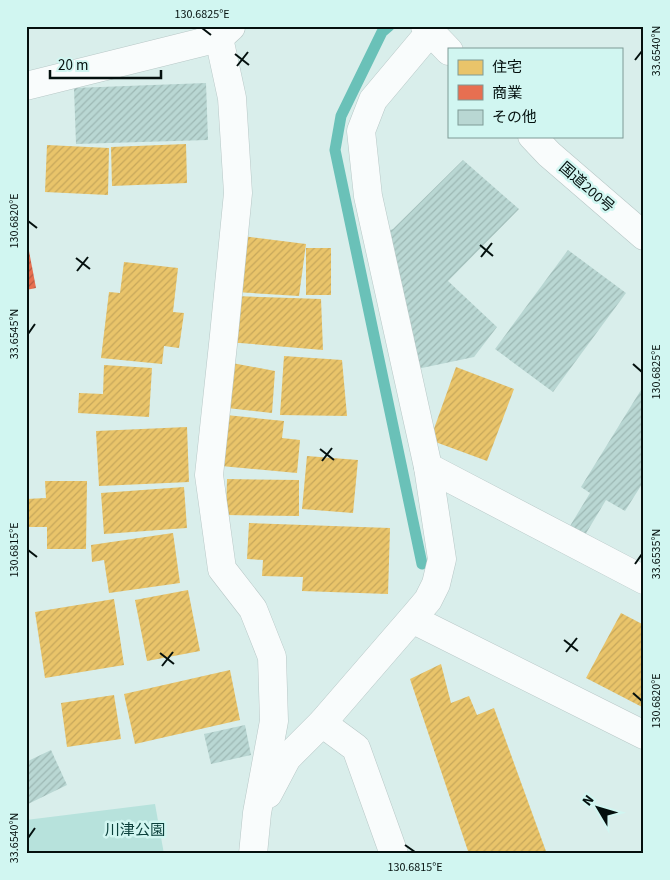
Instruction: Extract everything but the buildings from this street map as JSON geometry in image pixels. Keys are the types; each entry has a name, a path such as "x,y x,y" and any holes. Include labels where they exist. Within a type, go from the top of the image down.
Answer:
{"main road":[{"path":"26,86 220,30 232,98 238,193 208,475 222,569 253,609 272,657 274,721 257,813 253,854"},
{"path":"257,813 287,758 322,723 428,600 436,584 442,558 428,467 368,196 361,131 373,100 435,37"},
{"name":"国道200号","path":"534,138 549,154 644,236"},
{"path":"428,467 644,580"},
{"path":"412,619 644,735"},
{"path":"322,723 356,748 394,854"}],"green space":[{"name":"川津公園","path":"155,804 164,854 26,854 26,820"}],"waterway":[{"path":"389,26 382,32 341,116 335,150 422,564"}]}
